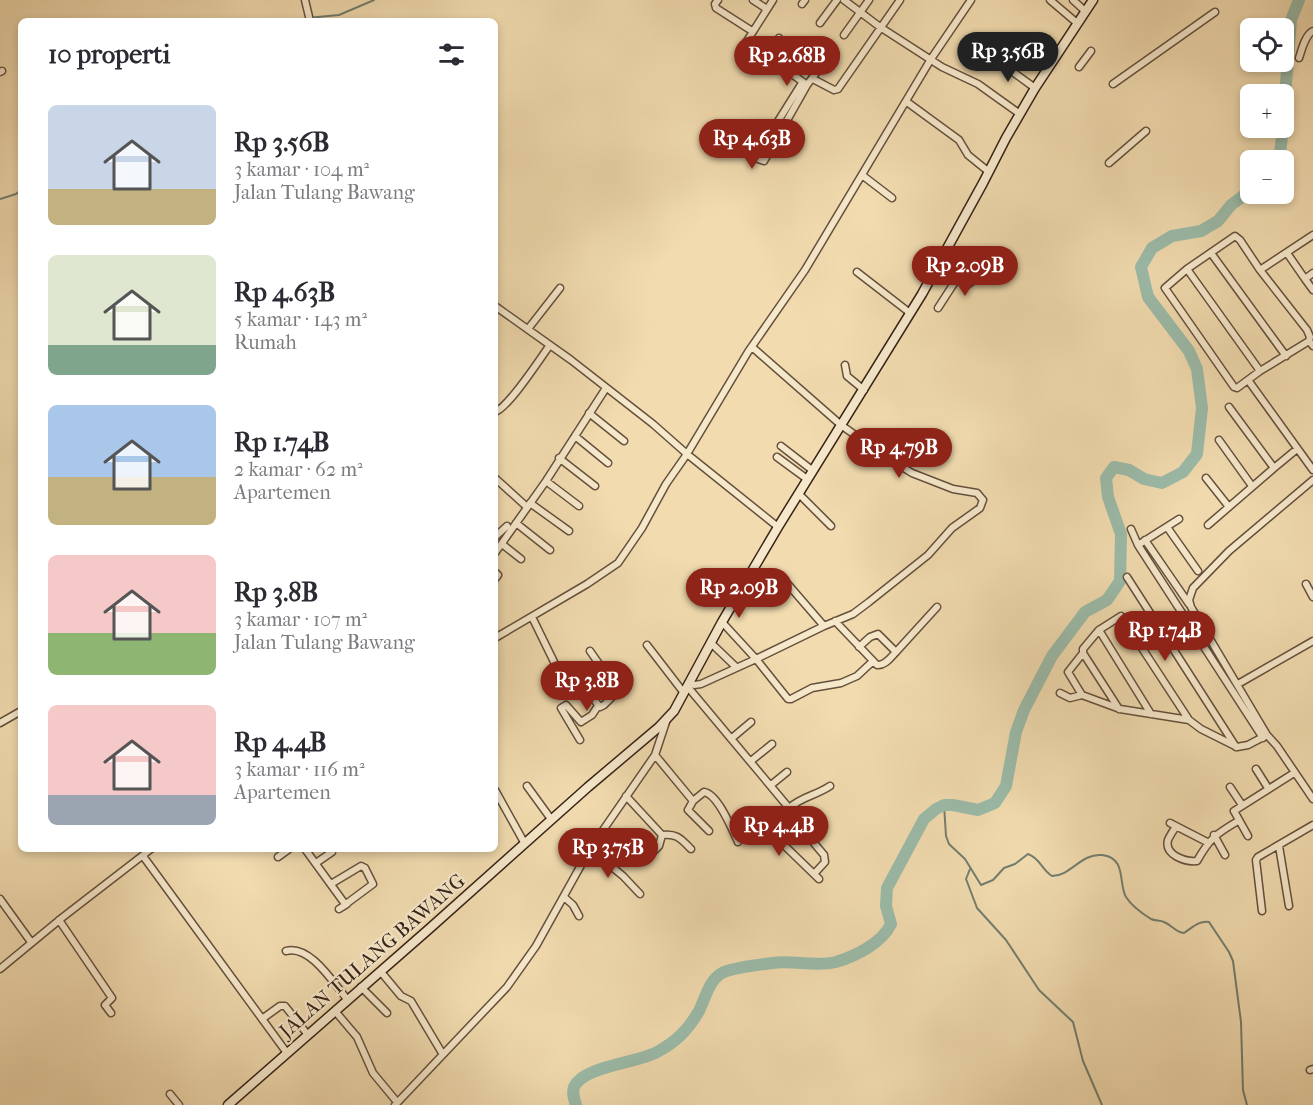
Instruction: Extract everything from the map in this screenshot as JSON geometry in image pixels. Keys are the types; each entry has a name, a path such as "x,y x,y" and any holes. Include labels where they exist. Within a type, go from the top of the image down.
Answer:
{"street":[{"path":"304,0 309,18"},
{"path":"718,0 715,4 716,8 752,31"},
{"path":"753,0 767,9"},
{"path":"773,0 747,40 766,57 805,84"},
{"path":"820,22 837,0"},
{"path":"844,0 880,27 942,67 978,84 1020,114"},
{"path":"844,35 869,0"},
{"path":"813,79 834,90 838,89 900,0"},
{"path":"498,637 588,584 618,563 642,528 666,484 687,454 752,347 805,270 931,59 971,0"},
{"path":"1050,0 1077,23"},
{"path":"1073,0 1086,11"},
{"name":"JALAN TULANG BAWANG","path":"228,1105 361,987 381,972 551,819 668,719 778,527 910,313 1035,88 1093,0"},
{"path":"1113,84 1215,12"},
{"path":"1299,58 1309,33 1313,31"},
{"path":"766,57 779,38"},
{"path":"1079,67 1091,51"},
{"path":"787,72 800,55"},
{"path":"995,59 1035,88"},
{"path":"805,84 764,161 755,158 805,84 813,79 822,65"},
{"path":"907,102 958,140 968,155 989,172"},
{"path":"1109,163 1146,131"},
{"path":"862,175 892,198"},
{"path":"1260,270 1313,235"},
{"path":"1234,236 1240,240 1260,270 1309,333 1311,343 1260,371 1237,388 1234,387 1166,292 1165,288 1187,269 1234,236"},
{"path":"1211,253 1286,356"},
{"path":"1287,253 1313,290"},
{"path":"938,308 971,257"},
{"path":"1187,269 1260,371"},
{"path":"857,272 910,313"},
{"path":"1305,279 1313,273"},
{"path":"959,276 967,285 977,278"},
{"path":"528,329 560,288"},
{"path":"498,309 550,345 653,424 778,527"},
{"path":"498,410 507,402 550,345"},
{"path":"686,687 696,685 756,659 853,614 928,555 952,528 980,508 983,500 976,494 953,489 912,473 883,455 841,425 752,347"},
{"path":"845,365 847,376 864,390"},
{"path":"1248,380 1313,470"},
{"path":"498,549 546,481 606,388"},
{"path":"1229,407 1274,468"},
{"path":"589,413 624,441"},
{"path":"575,435 608,463"},
{"path":"1218,440 1252,486"},
{"path":"781,446 812,470"},
{"path":"1208,525 1297,449"},
{"path":"777,457 807,479"},
{"path":"559,458 596,486"},
{"path":"1206,477 1228,507"},
{"path":"498,480 529,505 569,531"},
{"path":"546,481 579,506"},
{"path":"1191,607 1189,600 1193,588 1229,551 1313,481"},
{"path":"799,494 831,526"},
{"path":"1138,545 1179,519"},
{"path":"516,523 550,550"},
{"path":"498,534 507,526"},
{"path":"1167,527 1198,571"},
{"path":"1131,529 1138,545 1265,737 1277,746 1313,799"},
{"path":"1145,540 1191,607 1238,684 1265,737"},
{"path":"502,544 522,559"},
{"path":"1127,577 1237,747"},
{"path":"786,582 824,626"},
{"path":"1306,584 1313,597"},
{"path":"835,621 872,662 880,666 937,606"},
{"path":"1082,695 1068,672 1083,653 1088,640 1121,616 1189,720 1201,729 1237,747 1248,745 1265,737"},
{"path":"532,617 556,666 572,673 598,706"},
{"path":"722,622 788,699 812,688 841,683 857,676 872,662"},
{"path":"1099,630 1151,714"},
{"path":"859,647 870,637 878,634 896,651"},
{"path":"1238,684 1313,641"},
{"path":"711,643 736,667"},
{"path":"647,645 752,761 789,808 792,817 824,855 825,862 816,877 756,818"},
{"path":"574,728 618,691 590,651"},
{"path":"1083,653 1120,709"},
{"path":"552,681 568,671"},
{"path":"1060,693 1070,698 1082,695 1120,709 1189,720"},
{"path":"580,740 562,707 566,705 581,722"},
{"path":"0,723 18,713"},
{"path":"335,1011 357,1037 374,1073 396,1104 507,987 536,946 590,849 655,755 668,719"},
{"path":"732,738 751,722"},
{"path":"752,761 772,744"},
{"path":"655,755 693,801"},
{"path":"1256,769 1268,788"},
{"path":"771,785 787,772"},
{"path":"1248,836 1234,811 1294,773"},
{"path":"527,786 551,819"},
{"path":"789,808 799,799 819,793 830,786"},
{"path":"1230,787 1242,805"},
{"path":"709,831 688,810 693,801 704,792 709,794 725,815 738,842"},
{"path":"498,795 525,844"},
{"path":"626,796 662,835"},
{"path":"774,836 792,817"},
{"path":"1207,842 1173,824 1168,843 1175,856 1193,862 1197,861 1207,842 1238,821"},
{"path":"1262,911 1256,860 1313,825"},
{"path":"662,835 679,836 691,849"},
{"path":"649,856 659,846 662,835"},
{"path":"1214,836 1225,855"},
{"path":"1279,846 1289,906"},
{"path":"590,849 623,876 640,894"},
{"path":"0,969 148,852"},
{"path":"278,857 285,852"},
{"path":"307,852 347,904"},
{"path":"316,863 332,852"},
{"path":"143,856 287,1053"},
{"path":"331,884 361,866 365,868 372,880 373,886 339,909"},
{"path":"564,897 573,905 579,916"},
{"path":"0,899 32,942"},
{"path":"59,920 112,998 105,1005 111,1013"},
{"path":"286,951 302,952 312,958 348,999"},
{"path":"381,972 401,996 411,1001 442,1053"},
{"path":"361,987 387,1013"},
{"path":"262,1019 280,1006 285,1006 308,1035"},
{"path":"170,1094 179,1105"}],"waterway":[{"path":"307,18 339,15 374,0"},
{"path":"1286,84 1291,20 1299,0"},
{"path":"1280,150 1282,138"},
{"path":"0,199 18,192"},
{"path":"576,1105 573,1089 579,1080 588,1074 648,1056 676,1040 695,1018 711,985 722,973 772,963 836,962 875,943 891,924 886,906 887,888 924,819 944,805 978,810 995,803 1006,786 1016,732 1024,710 1052,656 1085,612 1107,600 1120,581 1121,534 1108,497 1106,478 1114,467 1129,470 1144,479 1162,483 1183,472 1197,454 1202,408 1197,369 1189,351 1148,297 1141,267 1152,248 1172,236 1201,231 1218,221 1240,198"},
{"path":"944,805 946,836 949,844 965,859 981,885 993,880 1004,868 1015,864 1028,854 1052,876 1065,872 1088,857 1102,855 1115,861 1126,897 1151,919 1164,922 1184,933 1199,923 1209,922 1233,961 1241,1022 1243,1090 1247,1105"},
{"path":"970,869 966,879 977,908 1006,940 1039,990 1073,1022 1083,1061 1102,1105"}]}
